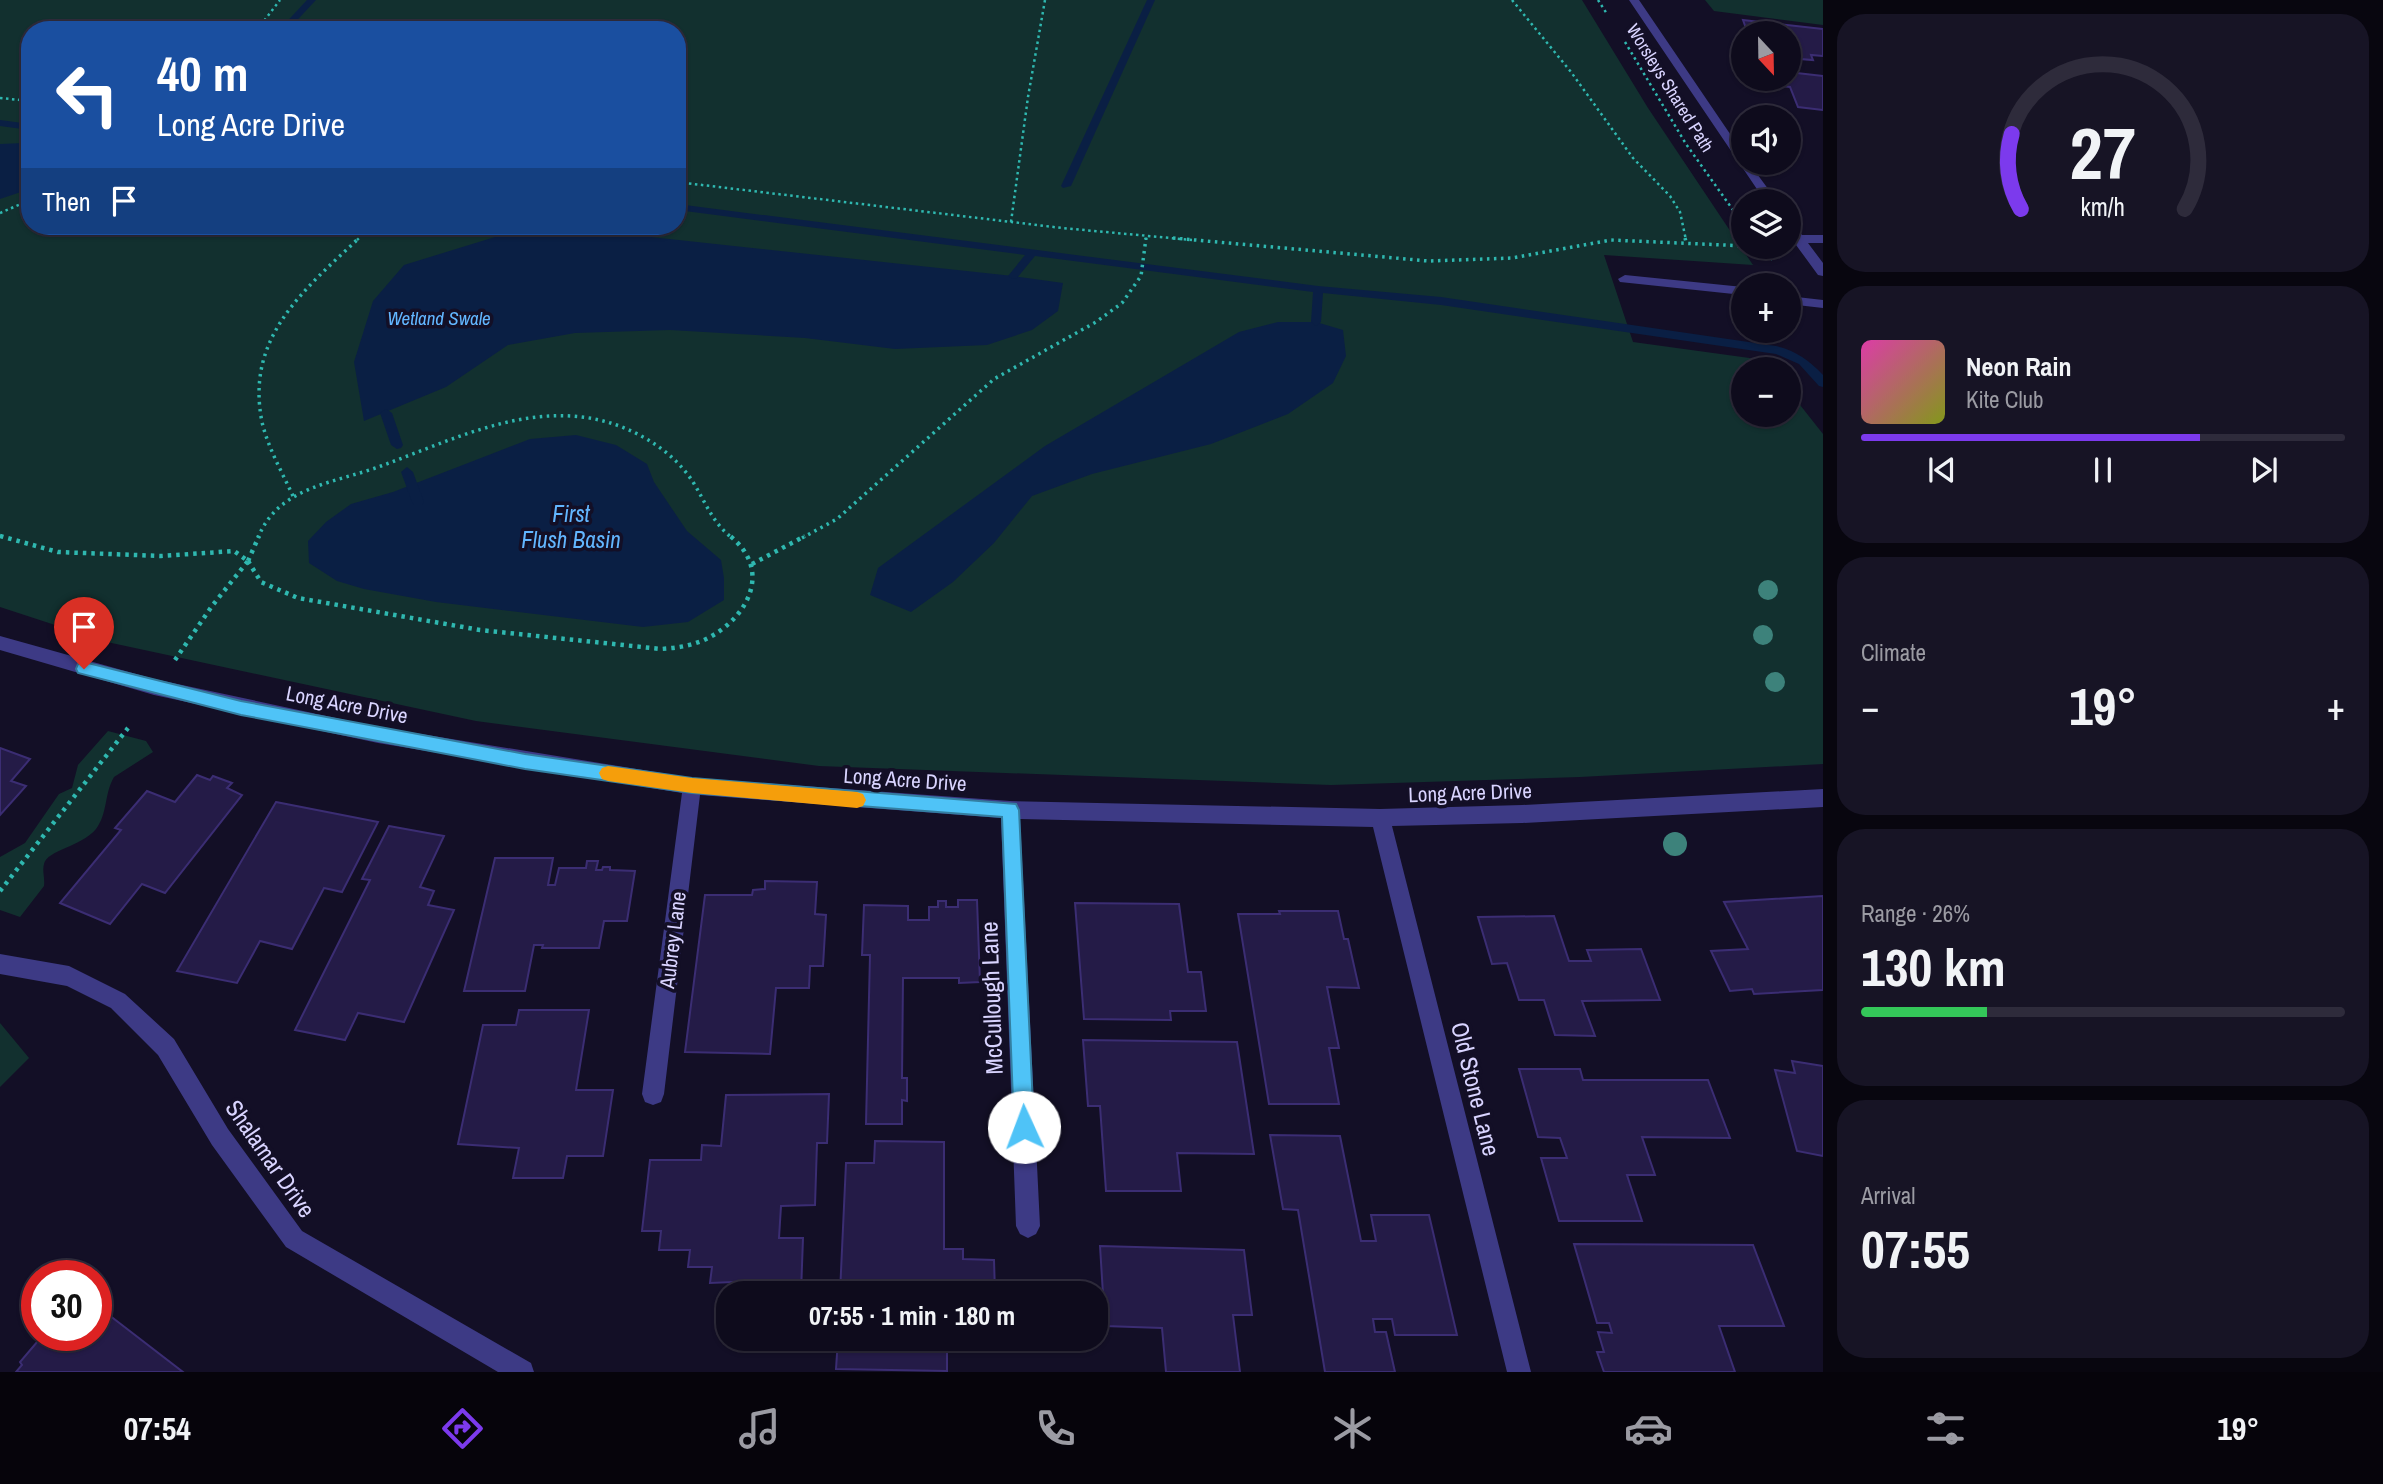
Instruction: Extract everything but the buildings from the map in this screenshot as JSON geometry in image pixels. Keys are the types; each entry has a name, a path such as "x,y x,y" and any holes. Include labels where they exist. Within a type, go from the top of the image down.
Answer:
{"street":[{"path":"1634,0 1731,144"},
{"path":"1801,239 1823,239"},
{"path":"1801,243 1823,272"},
{"path":"1625,279 1731,290"},
{"path":"1801,301 1823,304"},
{"name":"Long Acre Drive","path":"0,643 95,672 253,710 525,761 692,786 1010,810 1380,818 1522,814 1823,798"},
{"name":"Aubrey Lane","path":"653,1094 692,786"},
{"name":"McCullough Lane","path":"1010,810 1028,1226"},
{"name":"Old Stone Lane","path":"1380,818 1519,1372"},
{"name":"Shalamar Drive","path":"0,964 69,976 118,1001 166,1047 220,1137 294,1240 522,1372"}],"path":[{"path":"264,21 280,0"},
{"path":"1011,222 1028,97 1045,0"},
{"path":"1512,0 1571,72 1633,158 1670,196 1680,212 1686,242"},
{"name":"Worsleys Shared Path","path":"1598,0 1613,23"},
{"name":"Worsleys Shared Path","path":"1620,34 1676,128 1731,207"},
{"path":"0,97 21,100"},
{"path":"686,183 1146,237 1428,261 1512,258 1611,240 1731,246"},
{"path":"0,213 21,204"},
{"path":"293,496 262,422 257,382 267,338 293,300 362,235"},
{"path":"752,564 837,519 994,379 1096,322 1122,303 1141,276 1146,237"},
{"path":"0,536 58,552 139,556 234,551 248,561 261,582 298,598 528,638 642,649 676,648 700,642 724,629 741,613 753,593 752,564 742,547 716,525 687,473 663,450 633,433 601,421 565,416 487,425 453,436 379,468 320,484 293,496 274,510 260,526 248,561 169,667"},
{"path":"0,891 128,728"}],"green space":[{"path":"0,0 1582,0 1648,108 1731,232 1731,259 1749,259 1753,265 1604,255 1633,342 1742,357 1731,357 1731,427 1801,427 1801,406 1823,434 1823,764 1580,777 1331,785 819,766 476,721 107,642 0,607"},
{"path":"1705,0 1823,0 1823,25 1801,21 1714,11"},
{"path":"108,731 146,741 153,752 114,777 100,823 90,835 46,859 43,867 44,886 20,917 0,910 0,857 25,843 59,794 72,788 78,765"},
{"path":"0,1023 29,1058 0,1087"}],"water":[{"path":"21,143 21,192 0,199 0,144"},
{"name":"Wetland Swale","path":"633,235 1063,283 1058,311 1032,330 987,345 895,349 805,338 670,330 575,333 508,345 446,387 364,421 354,362 373,301 404,265 495,237"},
{"path":"1278,322 1316,322 1343,330 1346,356 1333,383 1288,414 1211,444 1092,474 1032,496 994,543 953,582 911,612 870,595 878,568 1045,446 1239,332"},
{"name":"First Flush Basin","path":"576,435 616,445 647,464 654,482 687,531 721,560 724,600 688,622 643,627 436,602 364,589 337,581 309,563 308,541 326,522 351,504 393,492 530,439"}],"waterway":[{"path":"292,21 312,0"},
{"path":"1066,186 1151,0"},
{"path":"0,123 21,126"},
{"path":"686,208 1033,253"},
{"path":"1013,276 1033,253"},
{"path":"1033,253 1318,289"},
{"path":"1316,322 1318,289"},
{"path":"1318,289 1441,301 1776,350 1802,362 1823,383"},
{"path":"386,413 397,445"},
{"path":"407,472 418,502"}],"slow traffic":[{"path":"608,773 692,786 857,800"}],"route":[{"path":"84,669 241,708 525,761 692,786 1010,810 1024,1127"}]}
